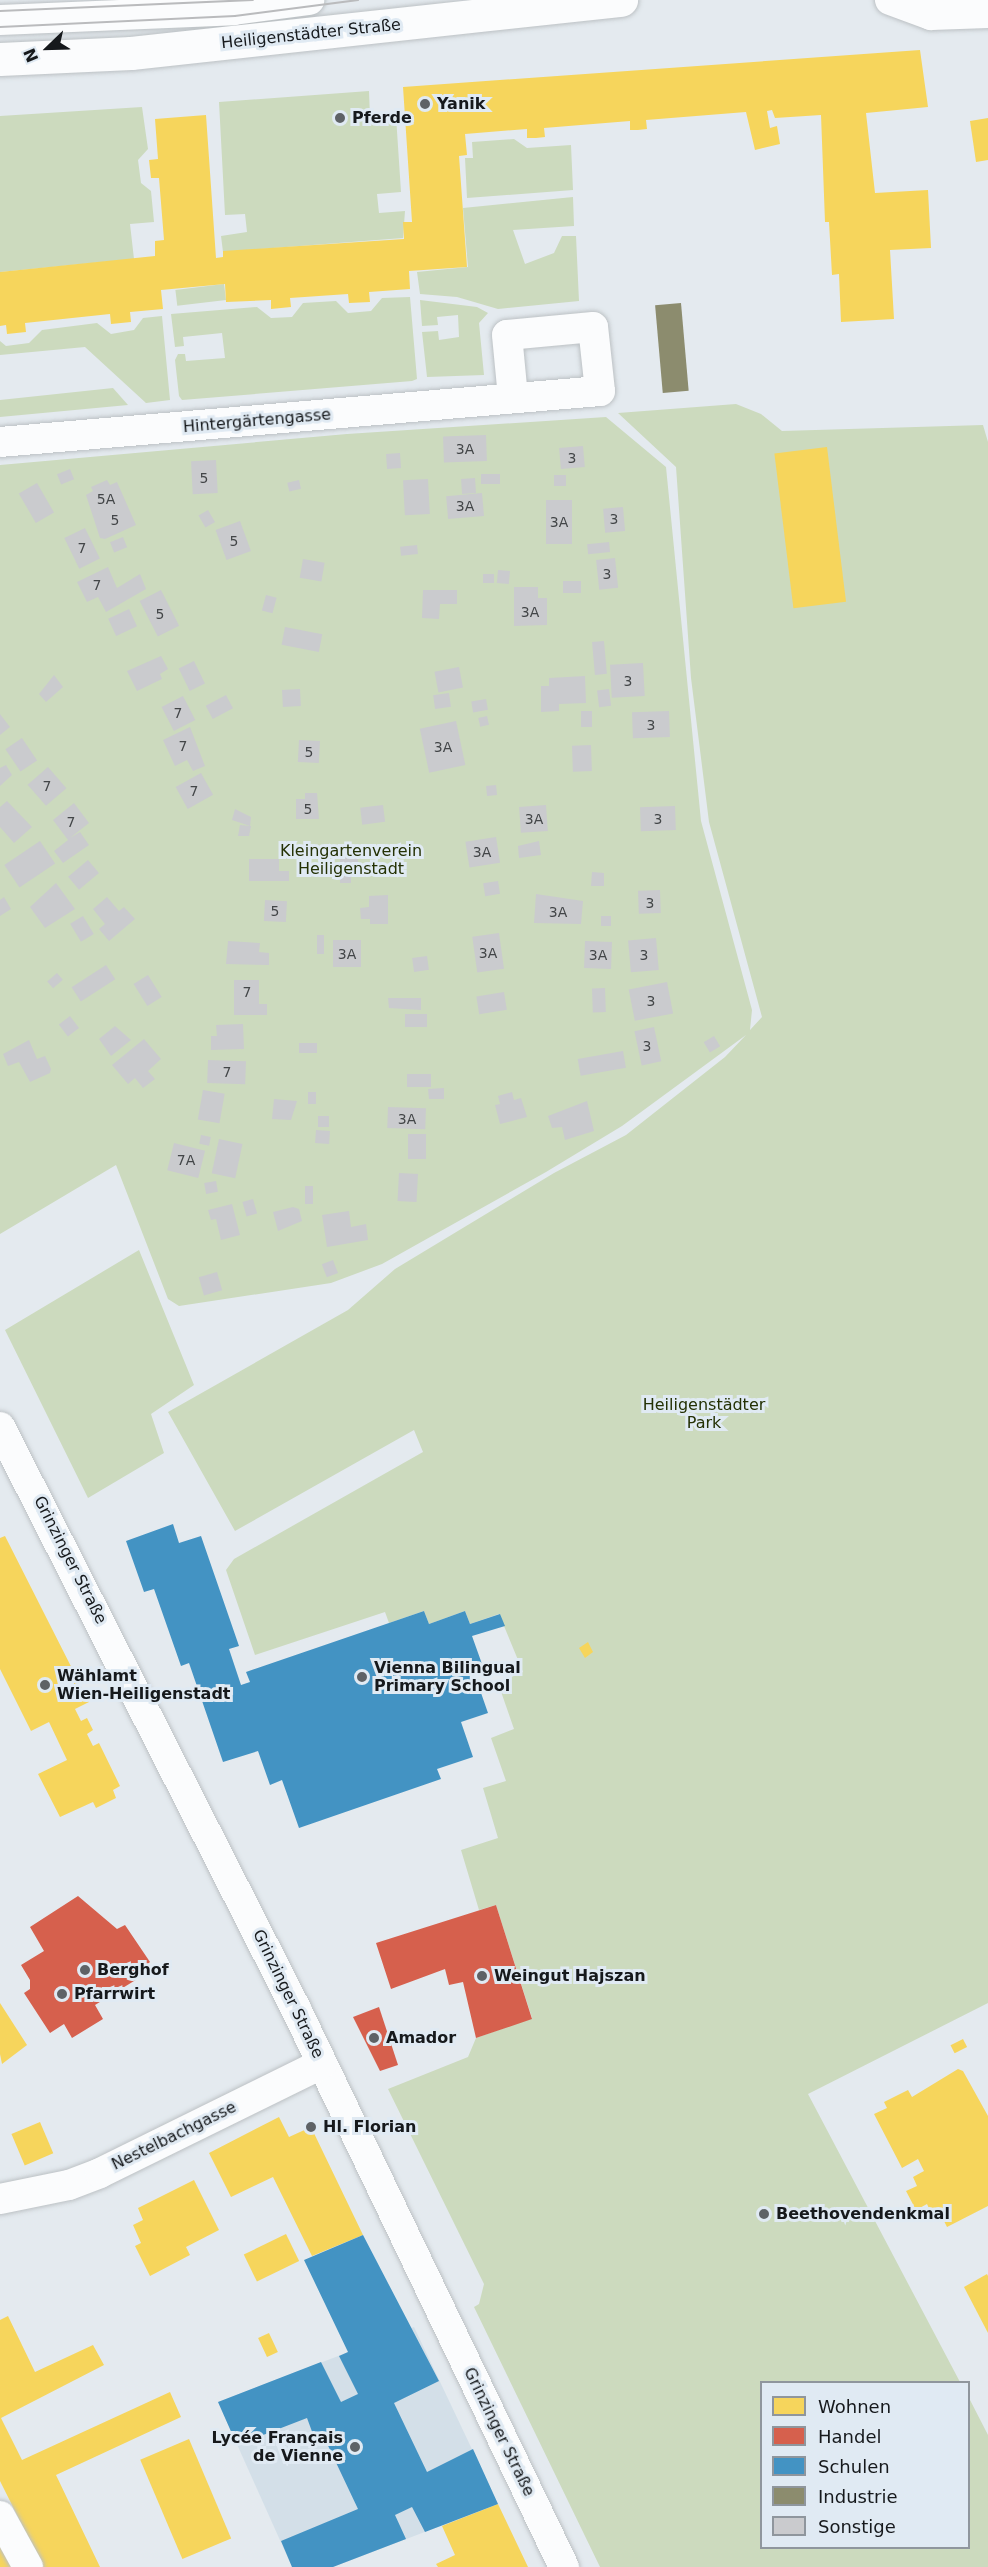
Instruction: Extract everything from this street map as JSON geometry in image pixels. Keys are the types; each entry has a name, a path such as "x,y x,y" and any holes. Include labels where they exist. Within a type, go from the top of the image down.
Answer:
{"main road":[{"name":"Heiligenstädter Straße","path":"0,59 131,53 601,1"}],"street":[{"path":"0,20 234,10 309,0"},
{"path":"890,0 931,15 988,13"},
{"name":"Hintergärtengasse","path":"0,442 513,397"},
{"name":"Grinzinger Straße","path":"0,1427 178,1772 322,2064 564,2567"},
{"name":"Nestelbachgasse","path":"11,2197 69,2185 100,2173 322,2064"},
{"path":"0,2516 28,2567"}],"shaded area":[{"name":"Lycée Français de Vienne","path":"414,2327 498,2504 333,2567 292,2567 218,2402"}],"green space":[{"path":"369,91 370,118 396,116 401,192 377,194 379,213 405,211 403,238 223,252 221,236 247,232 245,214 225,215 219,102"},
{"path":"142,107 148,149 138,160 141,183 151,191 154,222 130,224 134,259 0,272 0,116"},
{"path":"514,139 527,148 571,145 573,190 467,198 465,158 473,158 472,142"},
{"path":"573,197 574,226 513,230 525,264 554,253 562,236 576,236 579,301 498,309 457,297 420,294 417,272 468,267 463,208"},
{"path":"224,284 226,300 177,306 175,290"},
{"path":"410,297 417,379 182,400 179,396 175,360 178,354 185,354 186,361 225,358 222,333 183,337 184,346 175,347 171,314 257,307 271,318 292,317 303,303 336,301 348,313 371,311 382,298"},
{"path":"420,300 477,307 488,313 479,323 484,375 427,377 422,332 438,331 439,340 459,337 458,315 437,317 438,325 422,326"},
{"path":"162,316 170,400 146,403 85,347 0,355 0,341 6,346 29,343 42,330 97,323 111,334 134,330 143,318"},
{"path":"113,388 128,405 0,417 0,400"},
{"name":"Heiligenstädter Park","path":"736,404 761,414 782,431 983,425 988,442 988,2003 808,2094 959,2381 760,2381 760,2549 970,2549 970,2400 988,2435 988,2567 600,2567 474,2307 479,2304 484,2284 388,2089 468,2057 476,2038 532,2018 496,1905 479,1910 461,1850 498,1838 483,1788 506,1781 491,1738 514,1729 498,1683 523,1672 499,1614 470,1624 465,1611 429,1624 424,1611 389,1623 385,1612 255,1655 226,1570 234,1559 423,1452 414,1430 235,1531 168,1412 348,1310 395,1269 554,1173 626,1135 725,1057 746,1035 622,1126 546,1172 382,1264 331,1283 179,1306 168,1299 116,1165 0,1234 0,465 347,434 606,417 666,467 701,821 752,1010 750,1030 762,1017 709,822 691,678 676,467 618,413"},
{"path":"139,1250 194,1385 151,1414 164,1453 88,1498 5,1330"}],"building: Wohnen":[{"path":"920,50 928,107 866,113 875,193 928,190 931,248 890,250 894,319 841,322 839,274 832,275 829,222 825,222 821,115 775,118 772,110 767,111 770,128 777,126 780,144 755,150 746,112 646,120 647,129 638,130 630,130 630,121 544,128 545,137 536,138 527,138 527,129 465,134 467,155 459,156 467,267 409,271 410,289 369,292 370,302 349,303 348,294 290,298 291,307 271,309 271,300 226,302 225,284 161,290 163,309 130,312 131,322 111,324 110,314 25,323 26,332 7,334 6,325 0,326 0,272 155,256 155,241 164,240 159,178 151,178 149,160 158,159 155,119 206,115 216,258 223,257 223,251 404,239 403,222 412,222 403,87"},
{"path":"988,118 988,160 976,162 970,121"},
{"path":"827,447 846,602 793,608 774,453"},
{"name":"Wählamt Wien-Heiligenstadt","path":"5,1536 89,1702 75,1709 81,1721 87,1718 93,1730 87,1734 93,1746 99,1743 120,1786 113,1790 116,1798 96,1808 93,1802 60,1817 38,1774 67,1760 49,1722 31,1731 0,1669 0,1538"},
{"path":"588,1642 593,1652 585,1658 579,1648"},
{"path":"0,2003 27,2045 2,2064 0,2054"},
{"path":"963,2039 967,2047 955,2053 951,2045"},
{"path":"958,2069 963,2071 988,2116 988,2206 947,2227 939,2211 932,2215 927,2204 916,2210 906,2191 917,2186 913,2177 924,2171 918,2159 902,2168 874,2114 887,2108 884,2102 908,2090 912,2097"},
{"path":"279,2117 289,2137 311,2127 363,2235 312,2256 273,2177 231,2197 209,2153"},
{"path":"40,2122 53,2153 25,2165 11,2134"},
{"path":"194,2180 219,2230 186,2247 190,2255 150,2276 135,2246 141,2243 133,2225 143,2220 138,2208"},
{"path":"286,2234 299,2261 257,2282 244,2255"},
{"path":"987,2274 988,2276 988,2333 964,2287"},
{"path":"8,2316 35,2372 93,2345 104,2365 1,2418 22,2460 170,2392 181,2417 56,2475 100,2567 43,2567 0,2481 0,2320"},
{"path":"269,2333 278,2352 267,2357 258,2338"},
{"path":"189,2439 231,2538 182,2559 140,2460"},
{"path":"498,2504 528,2567 438,2567 436,2564 455,2555 442,2526"},
{"path":"0,2540 20,2567 0,2567"}],"building: Handel":[{"name":"Berghof","path":"78,1896 117,1929 125,1925 150,1962 144,1967 147,1973 95,2005 103,2019 72,2038 64,2024 50,2033 24,1993 30,1989 30,1980 21,1965 44,1951 30,1927"},
{"name":"Weingut Hajszan","path":"496,1905 532,2019 476,2038 463,1982 449,1985 445,1969 391,1989 376,1943"},
{"path":"379,2007 398,2065 380,2071 353,2017"}],"building: Schulen":[{"name":"Vienna Bilingual Primary School","path":"173,1524 179,1543 201,1536 239,1646 229,1649 241,1685 250,1682 246,1672 424,1611 429,1624 465,1611 470,1624 500,1614 505,1626 472,1636 482,1664 472,1667 488,1713 461,1722 473,1757 437,1769 441,1779 299,1828 282,1780 270,1785 258,1751 223,1762 189,1663 181,1666 154,1589 144,1592 126,1541"},
{"name":"Lycée Français de Vienne","path":"363,2235 439,2381 394,2403 427,2472 473,2449 498,2504 425,2532 412,2507 395,2515 406,2539 333,2567 292,2567 281,2541 358,2509 322,2433 314,2437 307,2418 237,2445 218,2402 321,2362 341,2402 358,2394 339,2356 348,2352 304,2260"}],"building: Industrie":[{"path":"681,303 689,391 663,393 655,305"}],"building: Sonstige":[{"path":"486,435 487,461 444,462 443,437"},
{"path":"583,446 585,467 561,469 559,448"},
{"path":"400,453 401,468 387,469 386,454"},
{"path":"216,460 218,493 193,494 191,461"},
{"path":"70,469 74,479 61,484 57,474"},
{"path":"481,474 500,474 500,484 481,484"},
{"path":"554,475 566,475 566,486 554,486"},
{"path":"475,478 476,493 462,494 461,479"},
{"path":"428,479 430,514 405,515 403,480"},
{"path":"107,480 110,485 117,482 136,525 105,539 100,538 86,495 93,491 91,487"},
{"path":"299,480 301,489 289,491 287,483"},
{"path":"37,483 54,512 36,523 19,494"},
{"path":"482,493 484,516 448,519 446,496"},
{"path":"546,500 572,500 572,544 546,544"},
{"path":"623,507 625,531 605,533 603,509"},
{"path":"208,510 215,522 205,528 198,516"},
{"path":"240,521 251,551 227,560 216,530"},
{"path":"85,528 100,559 79,569 64,538"},
{"path":"123,537 127,547 114,552 110,542"},
{"path":"609,542 610,552 588,554 587,544"},
{"path":"417,545 418,554 401,556 400,547"},
{"path":"615,558 618,588 599,590 596,560"},
{"path":"303,559 325,563 321,582 300,578"},
{"path":"108,567 117,588 140,574 146,589 106,612 98,597 87,602 77,582"},
{"path":"498,570 510,571 509,584 497,583"},
{"path":"483,574 494,574 494,583 483,583"},
{"path":"563,581 581,581 581,593 563,593"},
{"path":"514,587 538,587 538,598 547,598 547,625 514,626"},
{"path":"161,590 179,626 158,637 140,601"},
{"path":"423,590 457,590 457,604 440,604 439,619 422,618"},
{"path":"266,595 277,598 272,613 262,610"},
{"path":"129,609 137,626 116,636 108,619"},
{"path":"285,627 322,634 319,652 282,645"},
{"path":"604,641 607,674 595,675 592,642"},
{"path":"161,656 168,669 160,674 162,679 137,691 127,671"},
{"path":"194,661 205,683 190,691 179,668"},
{"path":"643,663 645,696 612,698 610,665"},
{"path":"459,667 463,688 438,692 434,672"},
{"path":"54,675 63,687 46,702 39,694"},
{"path":"585,676 586,703 559,704 559,711 541,712 541,686 549,686 549,678"},
{"path":"300,689 301,706 283,707 282,690"},
{"path":"609,689 611,706 599,707 597,690"},
{"path":"449,693 451,707 435,709 433,695"},
{"path":"226,695 233,708 213,719 206,706"},
{"path":"183,696 195,720 174,731 162,707"},
{"path":"486,699 488,710 473,712 471,702"},
{"path":"581,711 592,711 592,727 581,727"},
{"path":"669,711 670,737 633,738 632,712"},
{"path":"0,714 10,727 0,735"},
{"path":"487,716 489,725 480,727 478,718"},
{"path":"456,721 465,765 429,773 420,729"},
{"path":"190,727 205,766 193,771 187,760 175,766 163,740"},
{"path":"22,738 37,760 21,772 5,749"},
{"path":"299,740 320,741 319,763 298,762"},
{"path":"591,745 592,771 573,772 572,746"},
{"path":"6,765 12,775 0,786 0,768"},
{"path":"48,767 66,788 46,806 28,785"},
{"path":"201,773 213,795 188,809 176,787"},
{"path":"496,785 497,795 487,796 486,786"},
{"path":"305,793 317,793 319,819 296,819 296,799 305,799"},
{"path":"7,801 32,827 14,843 0,827 0,807"},
{"path":"74,803 89,823 70,838 80,832 89,845 63,863 54,851 68,840 53,820"},
{"path":"383,805 385,822 362,825 360,808"},
{"path":"546,805 548,831 521,833 519,807"},
{"path":"675,806 676,830 641,831 640,807"},
{"path":"235,809 251,817 250,826 232,820"},
{"path":"240,825 251,826 249,836 238,836"},
{"path":"496,837 500,863 469,868 465,842"},
{"path":"40,841 55,863 19,887 4,865"},
{"path":"539,841 541,855 519,858 518,846"},
{"path":"340,847 358,847 358,876 351,876 351,883 340,883"},
{"path":"249,859 279,859 279,871 289,871 289,881 249,881"},
{"path":"88,860 99,873 79,890 68,877"},
{"path":"592,872 604,873 604,886 591,886"},
{"path":"498,881 500,894 485,896 483,883"},
{"path":"56,883 75,909 45,928 30,907"},
{"path":"660,890 661,913 639,914 638,891"},
{"path":"536,894 583,901 581,924 534,923"},
{"path":"388,895 388,924 370,924 370,919 361,919 360,908 369,907 369,896"},
{"path":"4,897 11,909 0,916 0,900"},
{"path":"107,897 119,911 124,907 135,919 109,941 99,929 105,924 93,909"},
{"path":"265,900 287,901 286,922 264,921"},
{"path":"83,916 94,934 81,942 70,924"},
{"path":"601,916 611,916 611,926 601,926"},
{"path":"499,933 504,969 477,972 472,937"},
{"path":"317,935 324,935 324,954 317,954"},
{"path":"656,938 659,970 631,972 628,940"},
{"path":"333,940 361,940 361,967 333,967"},
{"path":"228,941 260,943 259,952 269,953 269,965 226,964"},
{"path":"585,941 612,942 611,969 584,968"},
{"path":"427,956 429,970 414,972 412,958"},
{"path":"106,965 115,979 81,1002 72,987"},
{"path":"57,973 63,980 53,988 47,982"},
{"path":"148,975 162,997 147,1006 134,984"},
{"path":"234,980 259,980 259,1004 267,1004 267,1015 234,1015"},
{"path":"667,982 673,1013 635,1021 629,989"},
{"path":"592,988 605,988 606,1012 593,1012"},
{"path":"504,992 507,1010 479,1014 476,996"},
{"path":"388,998 421,998 421,1010 389,1008"},
{"path":"405,1014 427,1014 427,1027 405,1027"},
{"path":"70,1016 79,1028 68,1036 59,1024"},
{"path":"243,1024 244,1049 211,1050 211,1036 217,1036 216,1025"},
{"path":"115,1026 131,1040 111,1056 99,1039"},
{"path":"654,1027 661,1061 642,1065 634,1031"},
{"path":"714,1036 720,1046 710,1052 704,1042"},
{"path":"144,1039 161,1059 148,1071 155,1079 143,1088 135,1078 128,1084 112,1065"},
{"path":"29,1040 37,1059 45,1056 51,1069 50,1073 30,1082 19,1062 8,1066 3,1054"},
{"path":"299,1043 317,1043 317,1053 299,1053"},
{"path":"623,1051 626,1068 581,1076 578,1059"},
{"path":"208,1060 246,1061 245,1084 207,1083"},
{"path":"407,1074 431,1074 431,1087 407,1087"},
{"path":"444,1088 444,1099 429,1099 428,1089"},
{"path":"203,1090 225,1094 219,1123 198,1120"},
{"path":"308,1092 316,1092 316,1104 308,1104"},
{"path":"512,1092 514,1100 521,1098 527,1117 500,1124 495,1105 500,1104 498,1096"},
{"path":"274,1099 297,1101 291,1120 272,1119"},
{"path":"587,1101 594,1131 565,1140 562,1127 552,1128 548,1116"},
{"path":"388,1107 426,1108 425,1129 387,1128"},
{"path":"318,1116 329,1116 329,1127 318,1127"},
{"path":"316,1130 330,1131 329,1144 315,1143"},
{"path":"408,1134 426,1134 426,1159 408,1159"},
{"path":"201,1135 211,1137 209,1146 199,1144"},
{"path":"219,1139 242,1144 235,1178 212,1173"},
{"path":"174,1143 205,1151 198,1178 167,1170"},
{"path":"399,1173 418,1174 417,1202 398,1201"},
{"path":"216,1181 218,1192 206,1194 204,1183"},
{"path":"305,1186 313,1186 313,1204 305,1204"},
{"path":"253,1199 257,1213 247,1216 242,1202"},
{"path":"232,1204 240,1235 221,1240 216,1219 211,1220 208,1210"},
{"path":"293,1207 299,1209 302,1221 278,1231 273,1212"},
{"path":"349,1211 351,1227 366,1224 368,1240 327,1247 322,1215"},
{"path":"333,1260 338,1273 327,1277 322,1264"},
{"path":"217,1272 222,1290 204,1296 199,1277"}],"tram line":[{"path":"0,11 253,0"},
{"path":"0,27 235,16 358,0"}],"place":[{"name":"Yanik","path":"425,104"},
{"name":"Pferde","path":"340,118"},
{"name":"Vienna Bilingual Primary School","path":"362,1677"},
{"name":"Wählamt Wien-Heiligenstadt","path":"45,1685"},
{"name":"Berghof","path":"85,1970"},
{"name":"Weingut Hajszan","path":"482,1976"},
{"name":"Pfarrwirt","path":"62,1994"},
{"name":"Amador","path":"374,2038"},
{"name":"Hl. Florian","path":"311,2127"},
{"name":"Beethovendenkmal","path":"764,2214"},
{"name":"Lycée Français de Vienne","path":"355,2447"}],"park label":[{"name":"Kleingartenverein Heiligenstadt","path":"351,860"}]}
